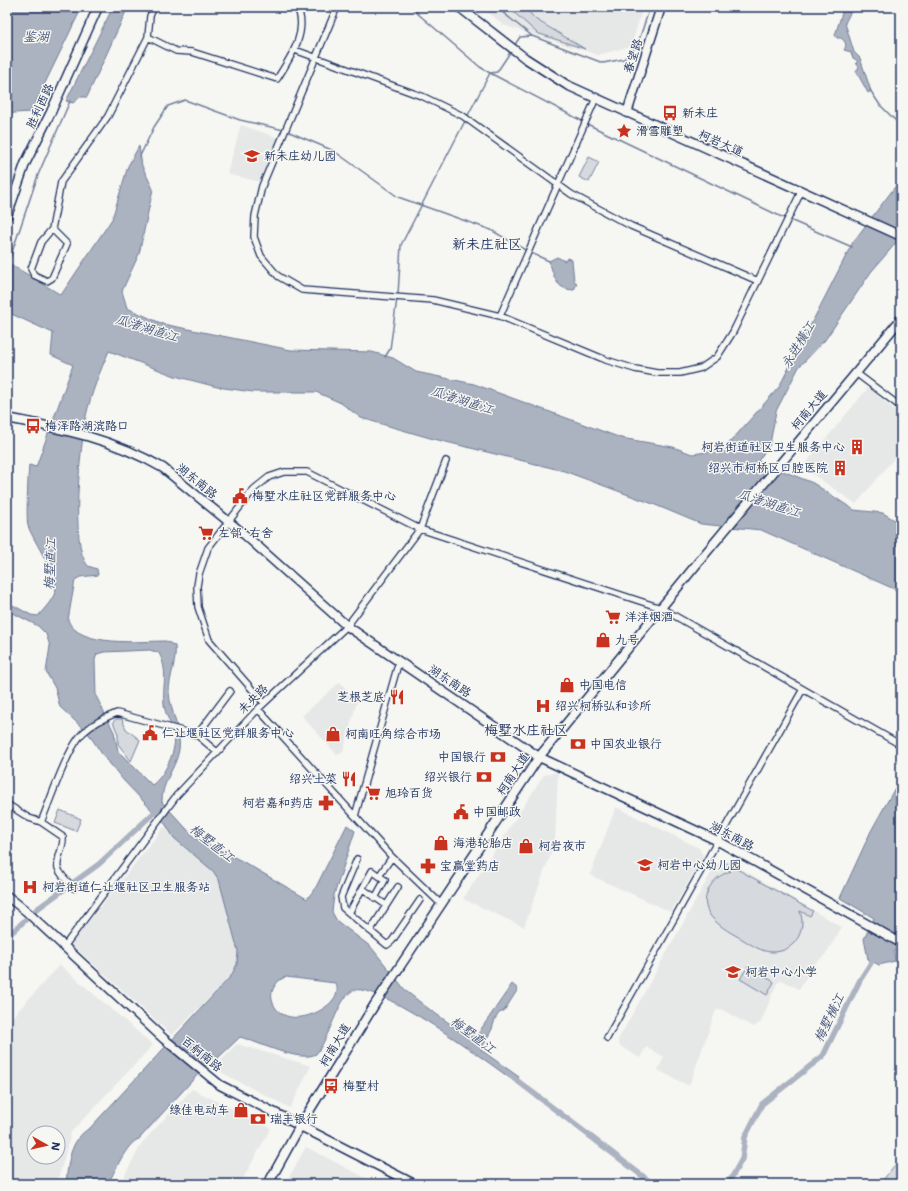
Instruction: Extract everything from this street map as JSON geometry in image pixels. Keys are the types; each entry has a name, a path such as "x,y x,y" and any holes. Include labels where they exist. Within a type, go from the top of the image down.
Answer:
{"street":[{"name":"胜利西路","path":"7,216 25,164 51,112 98,7"},
{"path":"52,229 67,244 52,278 47,281 34,274 31,269 41,242 52,229 62,182 108,116 148,37 150,16 154,7"},
{"path":"148,37 176,51 192,52 277,79 295,50 299,36 301,15 297,7"},
{"path":"337,7 318,57 262,186 255,216 254,237 261,256 278,276 302,290 433,300 500,316 606,360 635,369 657,373 680,373 701,368 717,357 733,332 801,192"},
{"name":"柯岩大道","path":"459,7 525,58 567,85 901,236"},
{"name":"春望路","path":"627,113 661,7"},
{"path":"295,50 318,57 424,97 463,116 571,194 631,226 758,281"},
{"path":"500,316 596,98"},
{"name":"柯南大道","path":"268,1184 300,1126 395,972 539,757 705,554 901,319"},
{"path":"856,373 901,407"},
{"name":"湖东南路","path":"7,418 43,425 111,442 143,456 163,468 348,626 539,757 718,841 901,943"},
{"name":"未央路","path":"63,948 177,795 216,752 264,703 348,626 420,529 446,461"},
{"path":"264,703 208,640 198,607 197,586 202,564 208,548 254,489 269,477 284,472 307,472 420,529 661,608 901,745"},
{"path":"355,816 399,661"},
{"path":"607,1038 803,689"},
{"path":"197,735 230,691"},
{"path":"258,709 392,857 441,904"},
{"path":"41,822 73,745 85,731 117,713 197,735 216,752"},
{"path":"7,804 29,818 41,822 63,838 64,845 58,863 58,869 74,888"},
{"path":"379,876 392,857"},
{"path":"357,859 341,897 343,908 387,945 392,941 420,900"},
{"path":"349,913 372,871 385,880 375,898"},
{"path":"370,931 398,887"},
{"path":"363,889 386,905"},
{"name":"百舸南路","path":"7,896 26,911 63,948 164,1039 207,1075 220,1084 414,1184"}],"shaded area":[{"path":"483,7 643,7 631,46 598,55 503,25"},
{"path":"508,7 525,7 535,19 585,49 537,33"},
{"name":"新未庄幼儿园","path":"241,125 278,138 261,182 227,174"},
{"path":"589,157 599,162 589,182 579,177"},
{"path":"868,388 901,415 901,450 856,504 807,470 810,466 806,463"},
{"name":"柯南旺角综合市场","path":"340,682 357,701 343,752 337,755 302,716"},
{"path":"116,719 122,719 126,729 140,740 131,761 118,744 118,734 113,722"},
{"name":"柯岩夜市","path":"558,772 555,842 524,927 463,899 544,775"},
{"name":"柯岩中心幼儿园","path":"616,807 699,848 703,856 671,912 590,875"},
{"path":"60,810 81,819 76,831 55,823"},
{"path":"164,827 213,871 221,882 238,951 236,967 231,976 172,1035 71,944"},
{"name":"柯岩中心小学","path":"727,861 842,927 825,955 814,964 799,989 782,980 777,983 761,1022 753,1027 721,1009 716,1010 689,1086 658,1070 664,1057 646,1047 640,1058 620,1046 618,1040 716,864"},
{"path":"726,863 813,911 810,916 800,911 802,925 797,939 793,944 781,951 764,951 720,926 709,914 706,907 708,890 715,880 731,871 724,867"},
{"path":"60,965 153,1045 71,1132 66,1151 66,1125 26,1125 26,1165 62,1165 57,1184 7,1184 7,1023"},
{"path":"748,966 774,982 767,995 740,979"},
{"path":"237,1044 311,1066 290,1108 213,1068"},
{"path":"192,1089 271,1128 240,1184 120,1184 142,1143"},
{"path":"306,1147 377,1184 285,1184"},
{"path":"901,1157 901,1174 893,1184 880,1184"}],"water":[{"name":"鉴湖","path":"7,7 82,7 31,112 14,113 7,118"},
{"path":"113,7 128,7 87,97 80,97 73,103 66,101"},
{"path":"841,7 853,7 845,23 854,52 860,58 871,91 868,93 856,71 859,67 856,63 858,61 853,58 851,52 844,50 846,47 845,42 841,38 837,38 835,35 842,13"},
{"name":"瓜渚湖直江","path":"139,146 142,166 153,189 139,254 122,291 127,308 163,324 291,350 372,352 393,358 416,372 474,384 621,438 673,447 692,454 723,450 779,387 853,242 901,179 901,237 871,272 825,340 799,367 776,411 770,444 758,461 813,483 854,510 883,513 901,524 901,592 761,530 701,524 653,504 564,471 430,438 361,418 341,403 316,392 253,392 217,387 175,376 109,351 90,399 86,416 79,470 78,517 79,538 82,555 88,566 97,569 98,575 80,577 75,580 68,620 74,629 84,635 97,639 127,642 166,641 175,646 175,657 169,692 171,707 179,735 179,750 164,788 162,802 195,838 242,861 307,899 316,887 347,825 355,831 334,895 332,912 337,921 371,947 406,991 469,1037 477,1035 512,984 518,989 504,1011 499,1013 495,1019 492,1029 481,1050 519,1077 515,1082 484,1059 434,1026 384,997 364,991 352,991 342,1002 321,1047 316,1054 300,1056 290,1054 240,1037 217,1059 211,1060 139,1139 134,1141 121,1158 108,1184 66,1184 71,1152 78,1138 90,1128 231,976 237,964 238,951 219,880 213,871 174,838 166,825 124,781 102,754 88,733 60,707 55,688 46,672 50,646 46,634 38,626 7,610 7,602 31,615 38,616 54,596 56,583 27,522 29,465 36,467 73,365 51,355 53,333 7,312 7,262 61,295 112,219 128,166","holes":["150,650 159,653 164,667 165,708 175,740 169,762 161,776 152,785 118,751 114,732 96,696 95,660 97,654 104,652","286,977 335,983 337,991 334,999 327,1006 317,1012 305,1016 294,1017 283,1014 275,1007 272,1000 272,992 275,985 281,979"]},
{"path":"557,257 565,261 567,258 572,260 574,281 577,283 574,290 563,287 557,282 549,261"},
{"path":"901,777 901,946 894,951 895,961 879,965 868,959 864,939 874,918 840,898 871,831"}],"waterway":[{"path":"410,7 480,67 490,73 497,72 511,51"},
{"path":"496,7 532,36"},
{"path":"514,46 520,37 532,36 603,63 624,59 637,46 650,7"},
{"path":"467,117 490,73 584,122"},
{"path":"870,90 880,105 901,126"},
{"path":"140,156 154,127 168,106 185,100 240,120 284,130"},
{"path":"8,264 38,175 70,101"},
{"path":"398,295 401,245 465,121"},
{"path":"587,124 786,219"},
{"path":"287,131 334,151 398,197 491,230 527,251"},
{"path":"790,220 852,247"},
{"path":"531,253 549,261"},
{"path":"385,357 390,349 397,299"},
{"path":"7,937 37,909 99,864 159,808"},
{"name":"梅墅横江","path":"728,1184 742,1159 745,1137 762,1104 823,1056 860,980 876,955"},
{"name":"梅墅直江","path":"511,1076 653,1184"}],"place":[{"name":"新未庄","path":"670,113"},
{"name":"滑雪雕塑","path":"624,131"},
{"name":"新未庄幼儿园","path":"252,156"},
{"name":"梅泽路湖滨路口","path":"33,426"},
{"name":"柯岩街道社区卫生服务中心","path":"857,447"},
{"name":"绍兴市柯桥区口腔医院","path":"840,468"},
{"name":"梅墅水庄社区党群服务中心","path":"240,496"},
{"name":"左邻˙右舍","path":"206,533"},
{"name":"洋洋烟酒","path":"613,617"},
{"name":"九号","path":"603,640"},
{"name":"中国电信","path":"567,685"},
{"name":"芝根芝底","path":"397,697"},
{"name":"绍兴柯桥弘和诊所","path":"543,706"},
{"name":"仁让堰社区党群服务中心","path":"150,733"},
{"name":"柯南旺角综合市场","path":"333,734"},
{"name":"中国农业银行","path":"578,744"},
{"name":"中国银行","path":"498,757"},
{"name":"绍兴银行","path":"484,777"},
{"name":"绍兴土菜","path":"349,779"},
{"name":"旭玲百货","path":"373,793"},
{"name":"柯岩嘉和药店","path":"326,803"},
{"name":"中国邮政","path":"461,812"},
{"name":"海港轮胎店","path":"441,843"},
{"name":"柯岩夜市","path":"526,846"},
{"name":"柯岩中心幼儿园","path":"645,865"},
{"name":"宝赢堂药店","path":"428,866"},
{"name":"柯岩街道仁让堰社区卫生服务站","path":"30,887"},
{"name":"柯岩中心小学","path":"733,972"},
{"name":"梅墅村","path":"331,1086"},
{"name":"绿佳电动车","path":"241,1110"},
{"name":"瑞丰银行","path":"258,1119"}],"district":[{"name":"新未庄社区","path":"487,244"},
{"name":"梅墅水庄社区","path":"526,730"}],"water label":[{"name":"永进横江","path":"798,345"}]}
